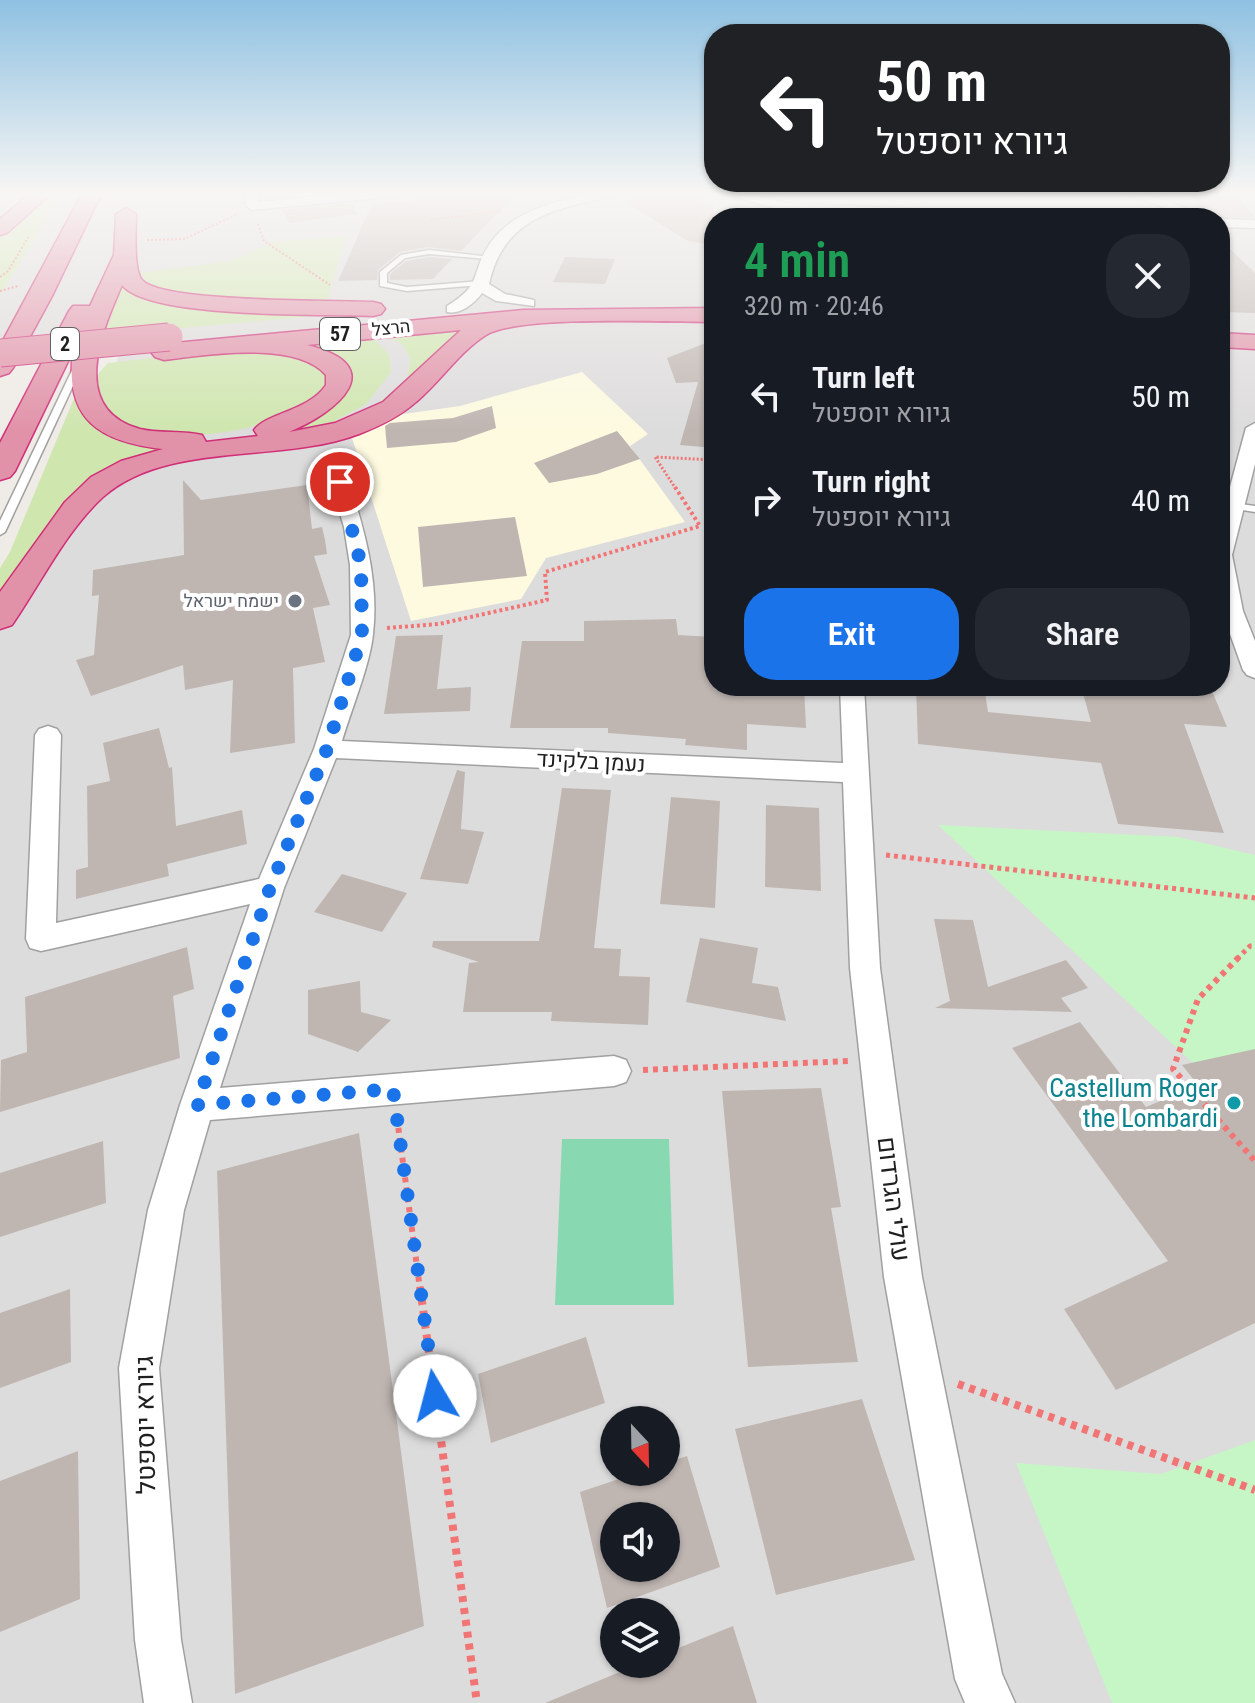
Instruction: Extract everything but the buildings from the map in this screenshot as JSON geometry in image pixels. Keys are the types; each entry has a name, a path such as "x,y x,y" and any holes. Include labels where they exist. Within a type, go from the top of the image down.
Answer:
{"highway":[{"name":"2","path":"10,361 53,271"},
{"name":"2","path":"0,471 98,271"},
{"path":"123,271 86,347 84,395 91,410 113,430 154,440 212,439 272,429 313,411 337,389 340,381 336,369 316,356 285,350 219,347"},
{"path":"126,271 136,287 161,296 412,312"},
{"name":"הרצל","path":"10,361 526,310 704,304"},
{"name":"הרצל","path":"166,344 219,347 361,324 412,312 452,309 704,315"},
{"path":"0,618 69,519 102,483 146,464 170,458 298,442 340,432 380,416 413,393 475,332 526,310"},
{"path":"298,442 345,425 375,406 396,383 400,358 361,324"},
{"path":"1230,329 1255,330"},
{"path":"1230,341 1255,342"}],"street":[{"path":"452,309 472,297 484,271"},
{"path":"481,283 485,289 526,310"},
{"path":"1230,519 1233,506 1230,477 1255,428"},
{"name":"גיורא יוספטל","path":"168,1703 158,1640 139,1368 166,1210 197,1105 270,888 327,749 362,631 361,565 354,527 333,459"},
{"path":"1230,600 1255,670"},
{"name":"עולי הגרדום","path":"852,696 865,968 903,1277 979,1679 991,1703"},
{"path":"48,735 41,939 270,888"},
{"name":"נעמן בלקינד","path":"327,749 855,773"},
{"path":"197,1105 614,1071"}],"lane":[{"path":"385,271 383,284 407,289 481,283"},
{"path":"0,532 86,347"},
{"path":"1233,506 1255,509"}],"path":[{"path":"309,271 331,286"},
{"path":"2,288 19,286"},
{"path":"362,631 439,624 547,600 545,572 700,526 655,457 704,459"},
{"path":"861,852 1255,898"},
{"path":"1255,946 1250,946 1198,999 1173,1069 1255,1161"},
{"path":"614,1071 876,1060"},
{"path":"393,1089 477,1703"},
{"path":"923,1372 1255,1490"}],"shaded area":[{"path":"0,271 704,271 704,696 1230,696 1230,271 1255,271 1255,1703 0,1703 0,589 81,477 124,338 0,348"},
{"path":"582,372 648,434 630,446 685,522 546,558 521,599 411,621 352,438 397,415 460,406"}],"green space":[{"path":"0,271 14,271 0,295"},
{"path":"336,271 327,301 156,290 140,273"},
{"path":"122,282 127,289 139,295 348,313 105,335"},
{"path":"453,325 470,330 422,378 356,422 407,379 411,359 402,344 381,332"},
{"path":"372,337 389,354 391,372 366,404 316,431 114,470 0,599 0,568 10,552 75,396 94,427 119,439 190,444 262,438 292,422 348,373 263,346"},
{"path":"206,352 293,356 321,369 329,381 319,397 296,411 228,432 190,436 154,433 124,423 104,404 97,375 108,363"},
{"path":"938,825 1178,837 1255,855 1255,1135 1194,1064"},
{"path":"562,1139 669,1139 674,1305 555,1305"},
{"path":"1255,1440 1255,1703 1112,1703 1016,1463 1161,1474"}],"place":[{"name":"ישמח ישראל","path":"295,601"},
{"name":"Castellum Roger the Lombardi","path":"1234,1103"}],"route":[{"path":"340,482 354,527 361,565 362,635 327,749 270,888 197,1105 393,1089 435,1396"}]}
